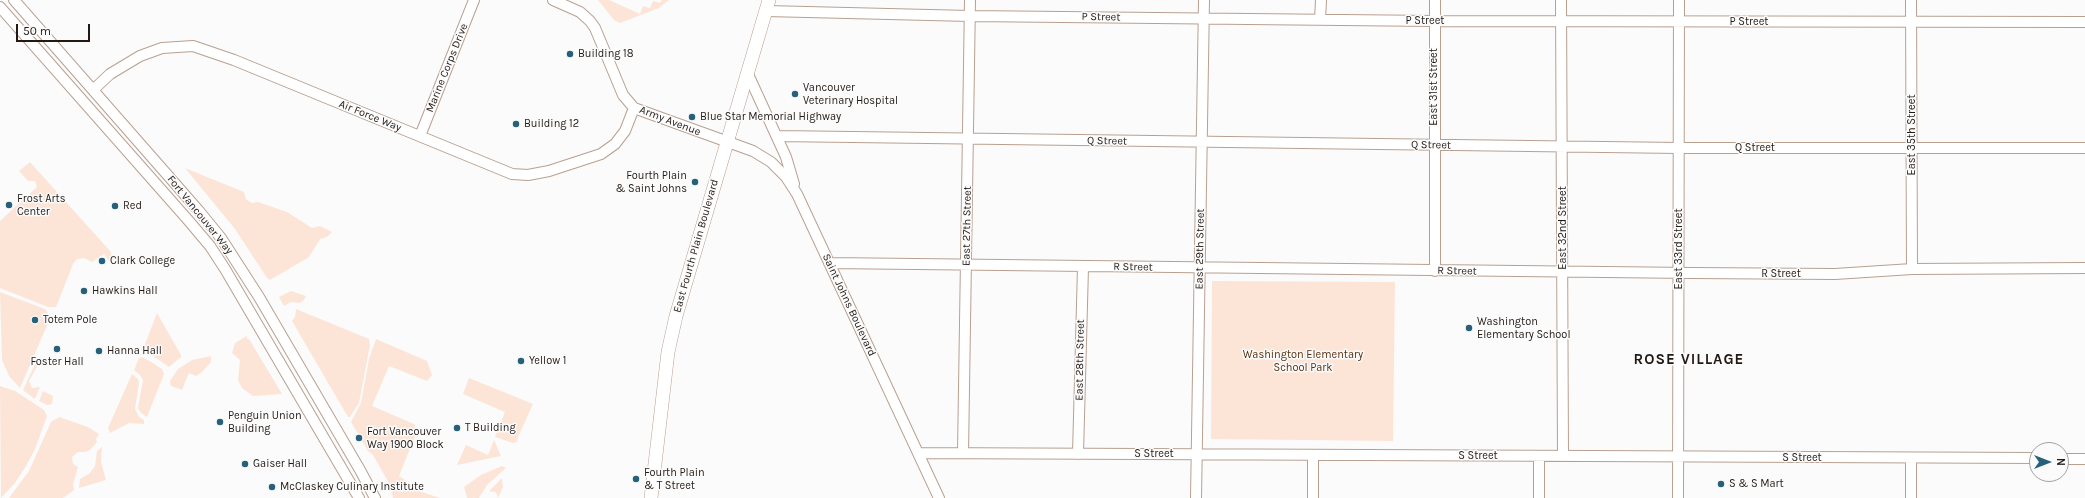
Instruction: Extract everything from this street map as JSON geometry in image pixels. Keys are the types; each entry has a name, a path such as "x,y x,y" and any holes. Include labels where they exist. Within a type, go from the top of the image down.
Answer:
{"main road":[{"name":"East Fourth Plain Boulevard","path":"651,498 669,347 688,272 767,5"}],"street":[{"name":"Fort Vancouver Way","path":"14,0 200,211 230,250 375,498"},
{"name":"Marine Corps Drive","path":"420,136 474,0"},
{"name":"Army Avenue","path":"553,0 580,12 590,21 595,28 623,95 634,108 726,142"},
{"name":"East 27th Street","path":"963,453 970,0"},
{"name":"East 29th Street","path":"1196,498 1204,0"},
{"path":"1320,20 1321,0"},
{"name":"East 31st Street","path":"1435,0 1435,271"},
{"name":"East 32nd Street","path":"1561,0 1563,456"},
{"name":"East 33rd Street","path":"1678,498 1679,0"},
{"name":"East 35th Street","path":"1911,0 1912,269"},
{"name":"P Street","path":"767,5 970,16 1561,22 2085,22"},
{"name":"Fort Vancouver Way","path":"0,6 210,246 229,275 359,498"},
{"name":"Air Force Way","path":"93,90 110,74 140,56 162,48 193,46 234,60 512,174 528,175 549,171 601,154 615,144 625,131 634,108"},
{"path":"747,72 786,157 797,194"},
{"name":"Q Street","path":"777,136 1562,147 2085,148"},
{"name":"Saint Johns Boulevard","path":"726,142 753,151 771,162 786,177 797,194 939,498"},
{"name":"R Street","path":"829,263 1435,271 1835,274 1912,269 2085,268"},
{"name":"East 28th Street","path":"1078,454 1083,267"},
{"name":"S Street","path":"918,453 2029,458"},
{"path":"1312,498 1313,455"},
{"path":"1539,456 1539,498"},
{"path":"1911,458 1911,498"},
{"path":"2069,459 2085,459"}],"green space":[{"path":"598,0 609,0 640,14 643,6 650,8 653,1 660,3 662,0 669,0 659,8 620,23 614,20"},
{"path":"30,162 111,252 111,263 104,254 92,262 84,258 77,259 73,264 56,307 48,307 0,288 0,221 37,187 35,181 28,181 19,171"},
{"path":"185,168 244,192 246,199 252,203 258,202 287,212 312,228 320,226 332,232 327,237 320,239 309,257 270,280 267,278 235,229"},
{"name":"Washington Elementary School Park","path":"1212,281 1395,282 1393,441 1211,439"},
{"path":"291,291 306,296 300,303 291,302 284,306 279,297"},
{"path":"0,292 45,309 49,315 49,321 20,388 9,376 2,360"},
{"path":"296,309 369,339 370,345 359,403 350,417 348,417 292,321 295,317"},
{"path":"157,313 181,355 181,357 169,367 146,351 144,347"},
{"path":"247,336 247,339 249,339 282,394 253,396 242,388 238,380 240,360 232,353 235,343"},
{"path":"376,339 427,361 432,375 427,381 389,366 372,406 414,424 417,431 399,476 404,479 407,487 440,498 393,498 390,485 373,455 368,451 351,422 361,403 369,359"},
{"path":"211,356 211,362 202,372 196,376 189,373 182,390 171,386 170,381 178,369 192,360"},
{"path":"142,357 162,369 164,374 147,417 141,413 138,408 143,380 134,370 139,358"},
{"path":"36,362 39,363 29,381 32,388 40,387 35,399 23,390"},
{"path":"132,374 138,379 139,383 135,409 139,417 144,420 144,424 129,423 110,433 108,428"},
{"path":"469,378 533,404 517,442 513,443 495,437 505,412 463,394"},
{"path":"0,386 15,391 44,410 47,416 35,449 26,466 15,483 1,498"},
{"path":"43,391 53,396 52,404 47,405 39,401"},
{"path":"59,417 88,427 99,434 96,439 97,442 90,450 78,452 72,457 73,464 78,467 73,484 74,490 63,498 9,498 29,471 51,422"},
{"path":"494,440 501,456 457,465 466,445 488,455"},
{"path":"102,447 101,462 106,480 79,488 80,479 90,473 95,466 97,451"},
{"path":"502,466 506,468 487,485 479,498 467,498 464,487 481,475"},
{"path":"502,478 503,487 498,498 496,492 489,491"}],"place":[{"name":"Building 18","path":"570,54"},
{"name":"Vancouver Veterinary Hospital","path":"795,94"},
{"name":"Blue Star Memorial Highway","path":"692,117"},
{"name":"Building 12","path":"516,124"},
{"name":"Fourth Plain & Saint Johns","path":"695,182"},
{"name":"Frost Arts Center","path":"9,205"},
{"name":"Red","path":"115,206"},
{"name":"Clark College","path":"102,261"},
{"name":"Hawkins Hall","path":"84,291"},
{"name":"Totem Pole","path":"35,320"},
{"name":"Washington Elementary School","path":"1469,328"},
{"name":"Foster Hall","path":"57,349"},
{"name":"Hanna Hall","path":"99,351"},
{"name":"Yellow 1","path":"521,361"},
{"name":"Penguin Union Building","path":"220,422"},
{"name":"T Building","path":"457,428"},
{"name":"Fort Vancouver Way 1900 Block","path":"359,438"},
{"name":"Gaiser Hall","path":"245,464"},
{"name":"Fourth Plain & T Street","path":"636,479"},
{"name":"S & S Mart","path":"1721,484"},
{"name":"McClaskey Culinary Institute","path":"272,487"}],"district":[{"name":"ROSE VILLAGE","path":"1689,360"}]}
